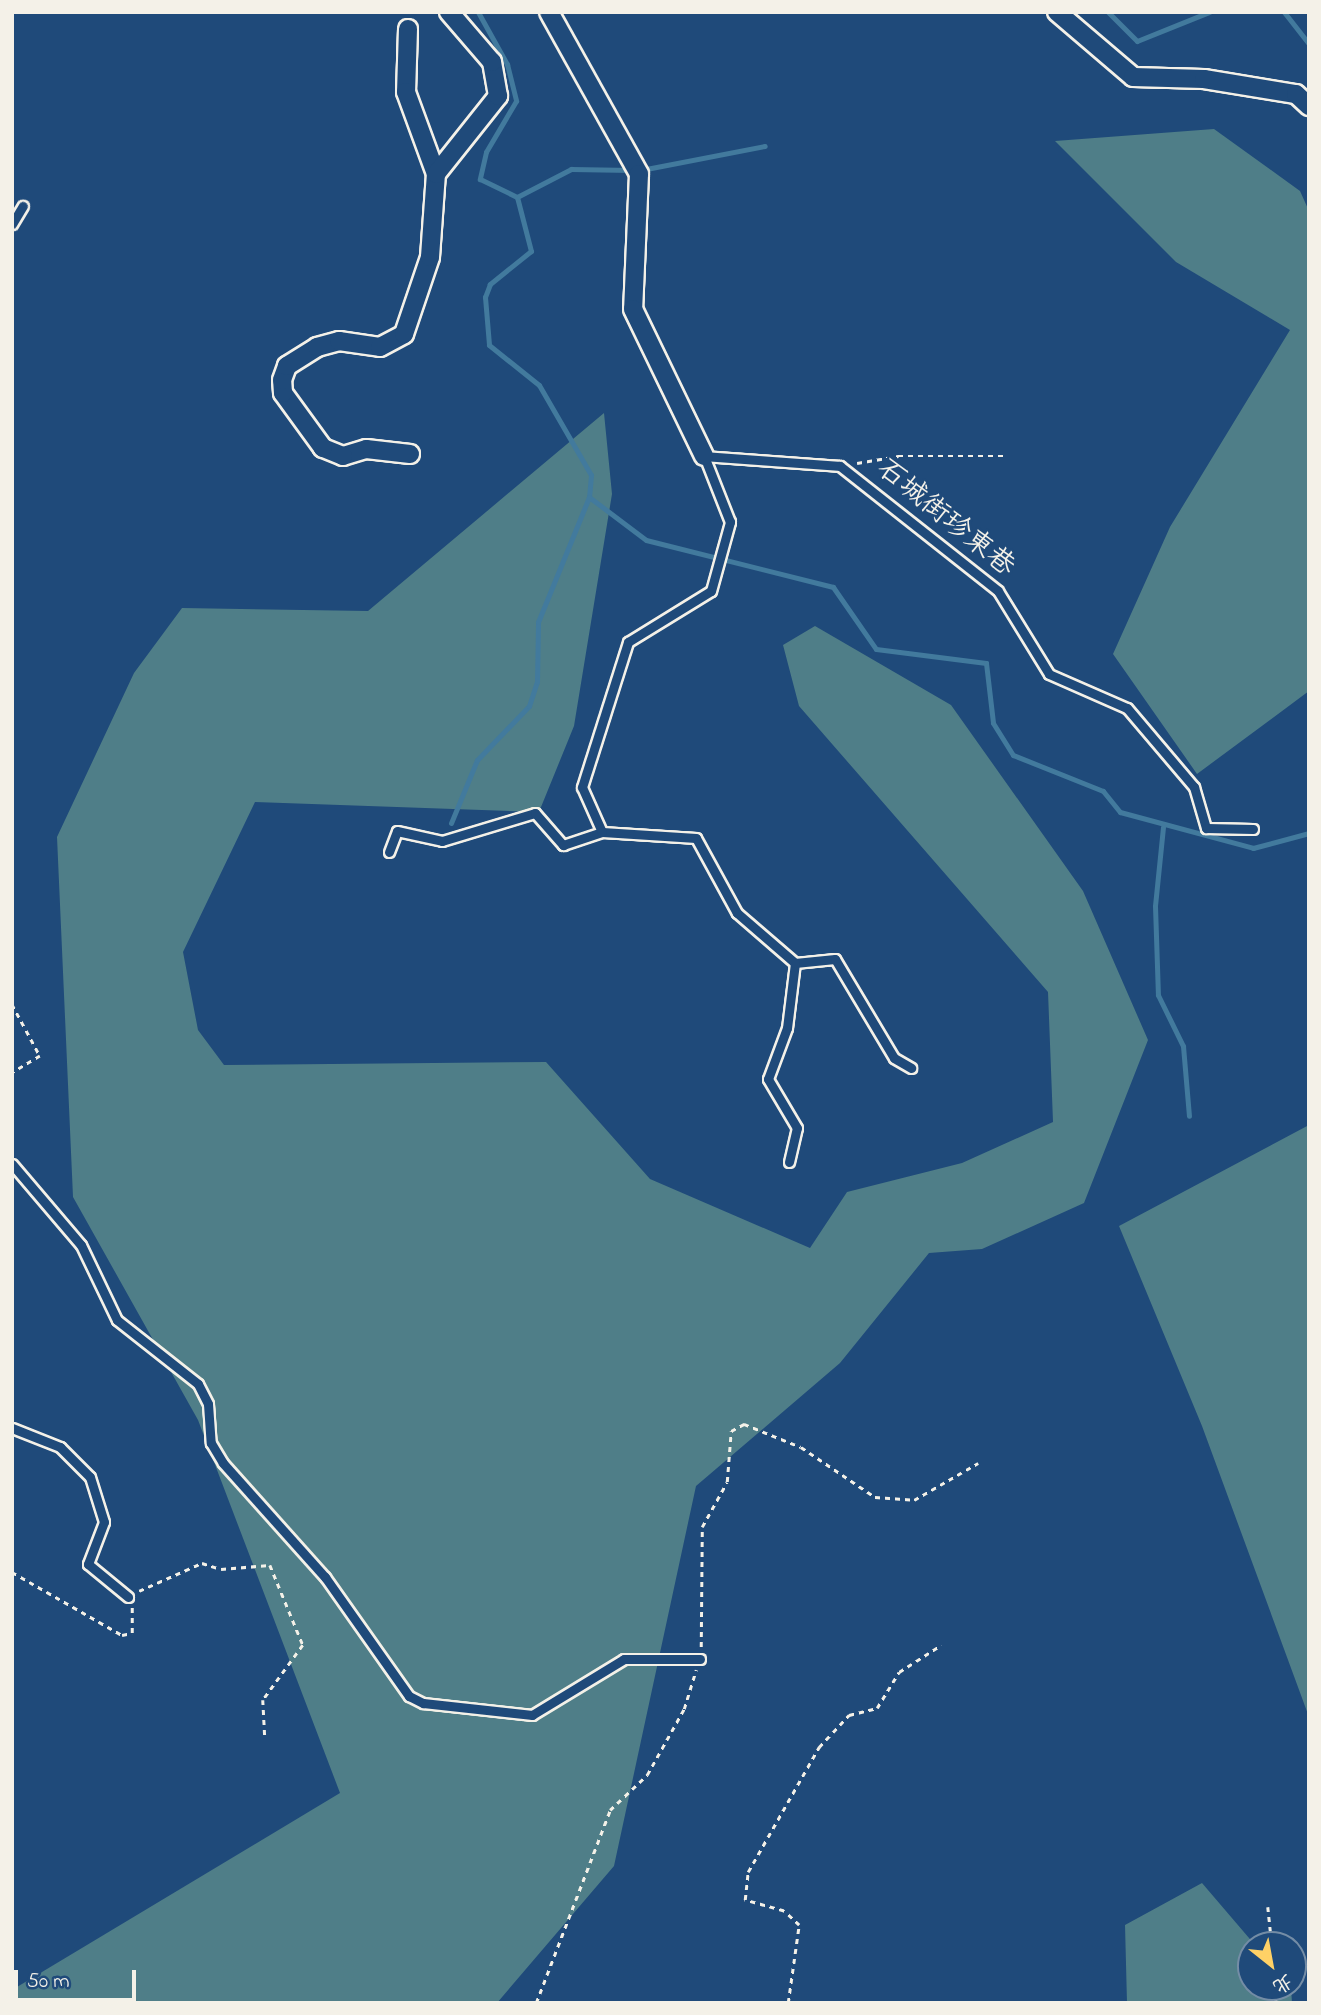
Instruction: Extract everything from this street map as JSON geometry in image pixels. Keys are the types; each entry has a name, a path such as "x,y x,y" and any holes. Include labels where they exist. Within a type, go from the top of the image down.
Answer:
{"street":[{"path":"436,174 498,96 492,62 449,12"},
{"path":"549,12 639,174 633,309 704,456"},
{"path":"1057,12 1133,77 1217,81 1296,94 1309,106"},
{"path":"408,29 406,92 436,174 430,257 404,334 380,348 339,341 317,347 287,366 282,380 283,393 323,448 343,456 366,449 410,454"}],"lane":[{"path":"12,224 23,206"},
{"name":"石城街珍東巷","path":"704,456 840,466 998,591 1049,674 1127,708 1194,787 1206,828 1253,829"},
{"path":"602,832 582,786 628,642 711,591 730,522 704,456"},
{"path":"389,852 397,831 442,841 535,813 563,845 602,832 696,838 737,913 795,963 835,960 894,1058 911,1068"},
{"path":"789,1162 797,1128 768,1079 787,1028 795,963"},
{"path":"12,1164 81,1245 117,1320 198,1384 208,1404 211,1443 223,1463 325,1577 414,1699 532,1715 624,1659 700,1660"},
{"path":"12,1428 60,1447 90,1477 104,1522 88,1564 128,1597"}],"path":[{"path":"840,466 898,456 1007,456"},
{"path":"12,1004 40,1056 12,1073"},
{"path":"536,2003 610,1810 647,1775 684,1709 700,1660 702,1527 727,1482 731,1431 744,1424 802,1447 875,1497 914,1500 978,1463"},
{"path":"12,1572 122,1635 132,1633 137,1617 128,1597 202,1563 221,1569 270,1565 303,1645 263,1700 265,1736"},
{"path":"788,2003 799,1926 783,1911 745,1900 748,1871 819,1747 849,1715 877,1708 900,1672 941,1644"},
{"path":"1268,1907 1271,1931"}],"green space":[{"path":"1214,129 1300,191 1309,211 1309,691 1197,774 1113,654 1170,527 1290,330 1176,262 1055,141"},
{"path":"604,413 612,494 574,726 539,812 255,802 183,952 198,1030 224,1065 546,1062 650,1179 810,1248 847,1192 962,1163 1053,1122 1048,992 799,706 783,645 815,626 951,705 1083,891 1148,1040 1084,1203 982,1249 929,1253 840,1363 696,1486 614,1866 497,2003 12,2003 12,1990 340,1793 198,1420 73,1197 57,837 134,673 182,608 368,611"},
{"path":"1309,1125 1309,1717 1202,1426 1119,1226"},
{"path":"1202,1883 1243,1931 1237,1931 1237,2001 1292,2003 1127,2003 1125,1925"}],"waterway":[{"path":"478,12 507,64 516,101 486,152 480,179 517,197 531,251 490,284 485,297 489,345 539,385 591,475 589,497 646,540 833,587 876,649 986,663 993,723 1013,755 1103,791 1120,812 1253,848 1309,833"},
{"path":"1108,12 1137,41 1209,12"},
{"path":"1284,12 1309,44"},
{"path":"641,170 765,146"},
{"path":"517,197 571,169 632,170"},
{"path":"451,823 477,760 529,706 537,682 538,622 589,497"},
{"path":"1163,827 1155,906 1158,995 1183,1046 1189,1116"}]}
